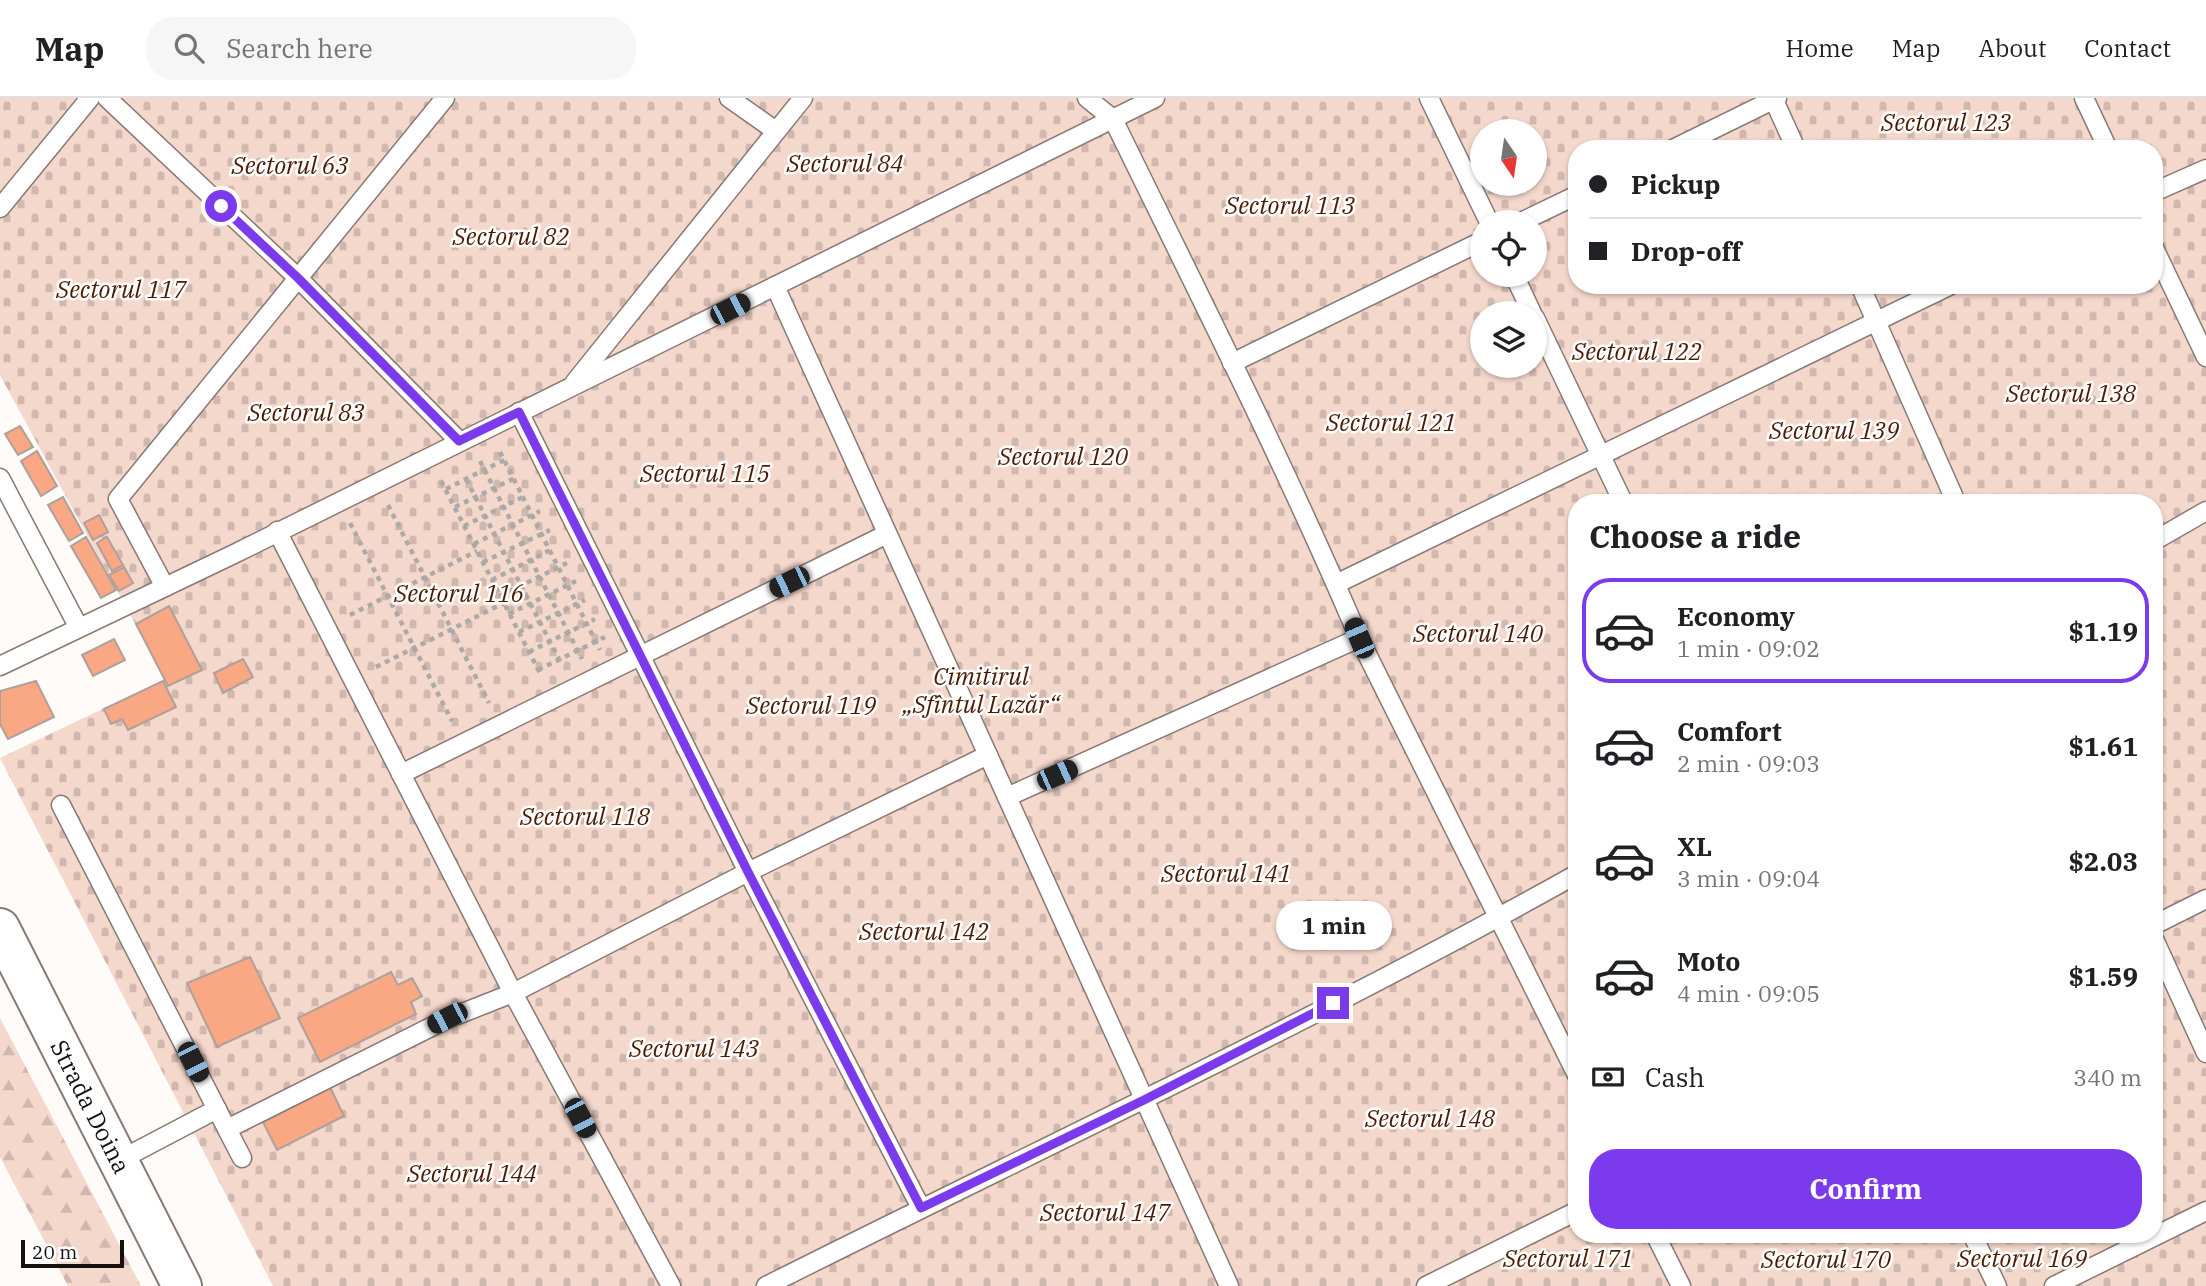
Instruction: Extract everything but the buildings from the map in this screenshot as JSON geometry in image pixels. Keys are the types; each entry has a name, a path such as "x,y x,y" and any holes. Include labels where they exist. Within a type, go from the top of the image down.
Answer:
{"main road":[{"name":"Strada Doina","path":"0,928 182,1286"}],"lane":[{"path":"0,208 90,98"},
{"path":"107,98 298,278 459,441"},
{"path":"165,587 118,499 445,98"},
{"path":"729,98 776,131"},
{"path":"570,388 803,98"},
{"path":"1087,98 1113,119 1232,363 1359,638 1568,1057"},
{"path":"0,666 1156,98"},
{"path":"1429,98 1483,210"},
{"path":"2084,98 2104,140"},
{"path":"1691,140 1775,99 1792,140"},
{"path":"2163,188 2206,169"},
{"path":"1546,210 1568,199"},
{"path":"1232,363 1470,247"},
{"path":"2163,267 2206,357"},
{"path":"775,286 1230,1286"},
{"path":"1864,294 1952,494"},
{"path":"1336,584 1932,294"},
{"path":"1547,343 1619,494"},
{"path":"519,412 748,872 921,1208"},
{"path":"0,478 79,628"},
{"path":"2163,536 2206,511"},
{"path":"277,531 513,993 671,1286"},
{"path":"401,774 887,534"},
{"path":"1007,797 1359,638"},
{"path":"227,1129 447,1018 513,993 748,872 988,755"},
{"path":"61,806 242,1158"},
{"path":"766,1286 1144,1100 1568,879"},
{"path":"2163,920 2206,899"},
{"path":"2163,959 2206,1053"},
{"path":"118,1161 217,1109"},
{"path":"2163,1232 2206,1211"},
{"path":"1426,1286 1568,1215"},
{"path":"1660,1243 1681,1286"},
{"path":"1976,1243 1997,1286"},
{"path":"2054,1286 2141,1243"}],"path":[{"path":"494,441 605,660"},
{"path":"475,451 587,669"},
{"path":"446,489 513,455"},
{"path":"436,471 542,678"},
{"path":"455,507 522,474"},
{"path":"466,479 564,669"},
{"path":"464,526 532,492"},
{"path":"384,497 494,713"},
{"path":"474,544 551,506"},
{"path":"347,516 458,732"},
{"path":"483,562 560,525"},
{"path":"492,580 559,546"},
{"path":"346,617 477,551"},
{"path":"500,596 577,558"},
{"path":"509,614 586,576"},
{"path":"519,632 596,595"},
{"path":"373,669 503,603"},
{"path":"529,652 605,614"},
{"path":"538,670 615,633"}],"green space":[{"name":"Cimitirul „Sfîntul Lazăr“","path":"0,98 2206,98 2206,1286 273,1286 0,758 165,679 0,375"},
{"path":"0,1018 141,1286 68,1286 0,1157"}],"route":[{"path":"221,206 298,278 459,441 519,412 748,872 921,1208 1144,1100 1333,1003"}],"park label":[{"name":"Sectorul 123","path":"1946,123"},
{"name":"Sectorul 84","path":"845,164"},
{"name":"Sectorul 63","path":"290,166"},
{"name":"Sectorul 113","path":"1290,206"},
{"name":"Sectorul 82","path":"511,237"},
{"name":"Sectorul 117","path":"121,290"},
{"name":"Sectorul 122","path":"1637,352"},
{"name":"Sectorul 138","path":"2071,394"},
{"name":"Sectorul 83","path":"306,413"},
{"name":"Sectorul 121","path":"1391,423"},
{"name":"Sectorul 139","path":"1834,431"},
{"name":"Sectorul 120","path":"1063,457"},
{"name":"Sectorul 115","path":"705,474"},
{"name":"Sectorul 116","path":"459,594"},
{"name":"Sectorul 140","path":"1478,634"},
{"name":"Sectorul 119","path":"811,706"},
{"name":"Sectorul 118","path":"585,817"},
{"name":"Sectorul 141","path":"1226,874"},
{"name":"Sectorul 142","path":"924,932"},
{"name":"Sectorul 143","path":"694,1049"},
{"name":"Sectorul 148","path":"1430,1119"},
{"name":"Sectorul 144","path":"472,1174"},
{"name":"Sectorul 147","path":"1105,1213"},
{"name":"Sectorul 171","path":"1568,1259"},
{"name":"Sectorul 169","path":"2022,1259"},
{"name":"Sectorul 170","path":"1826,1260"}]}
